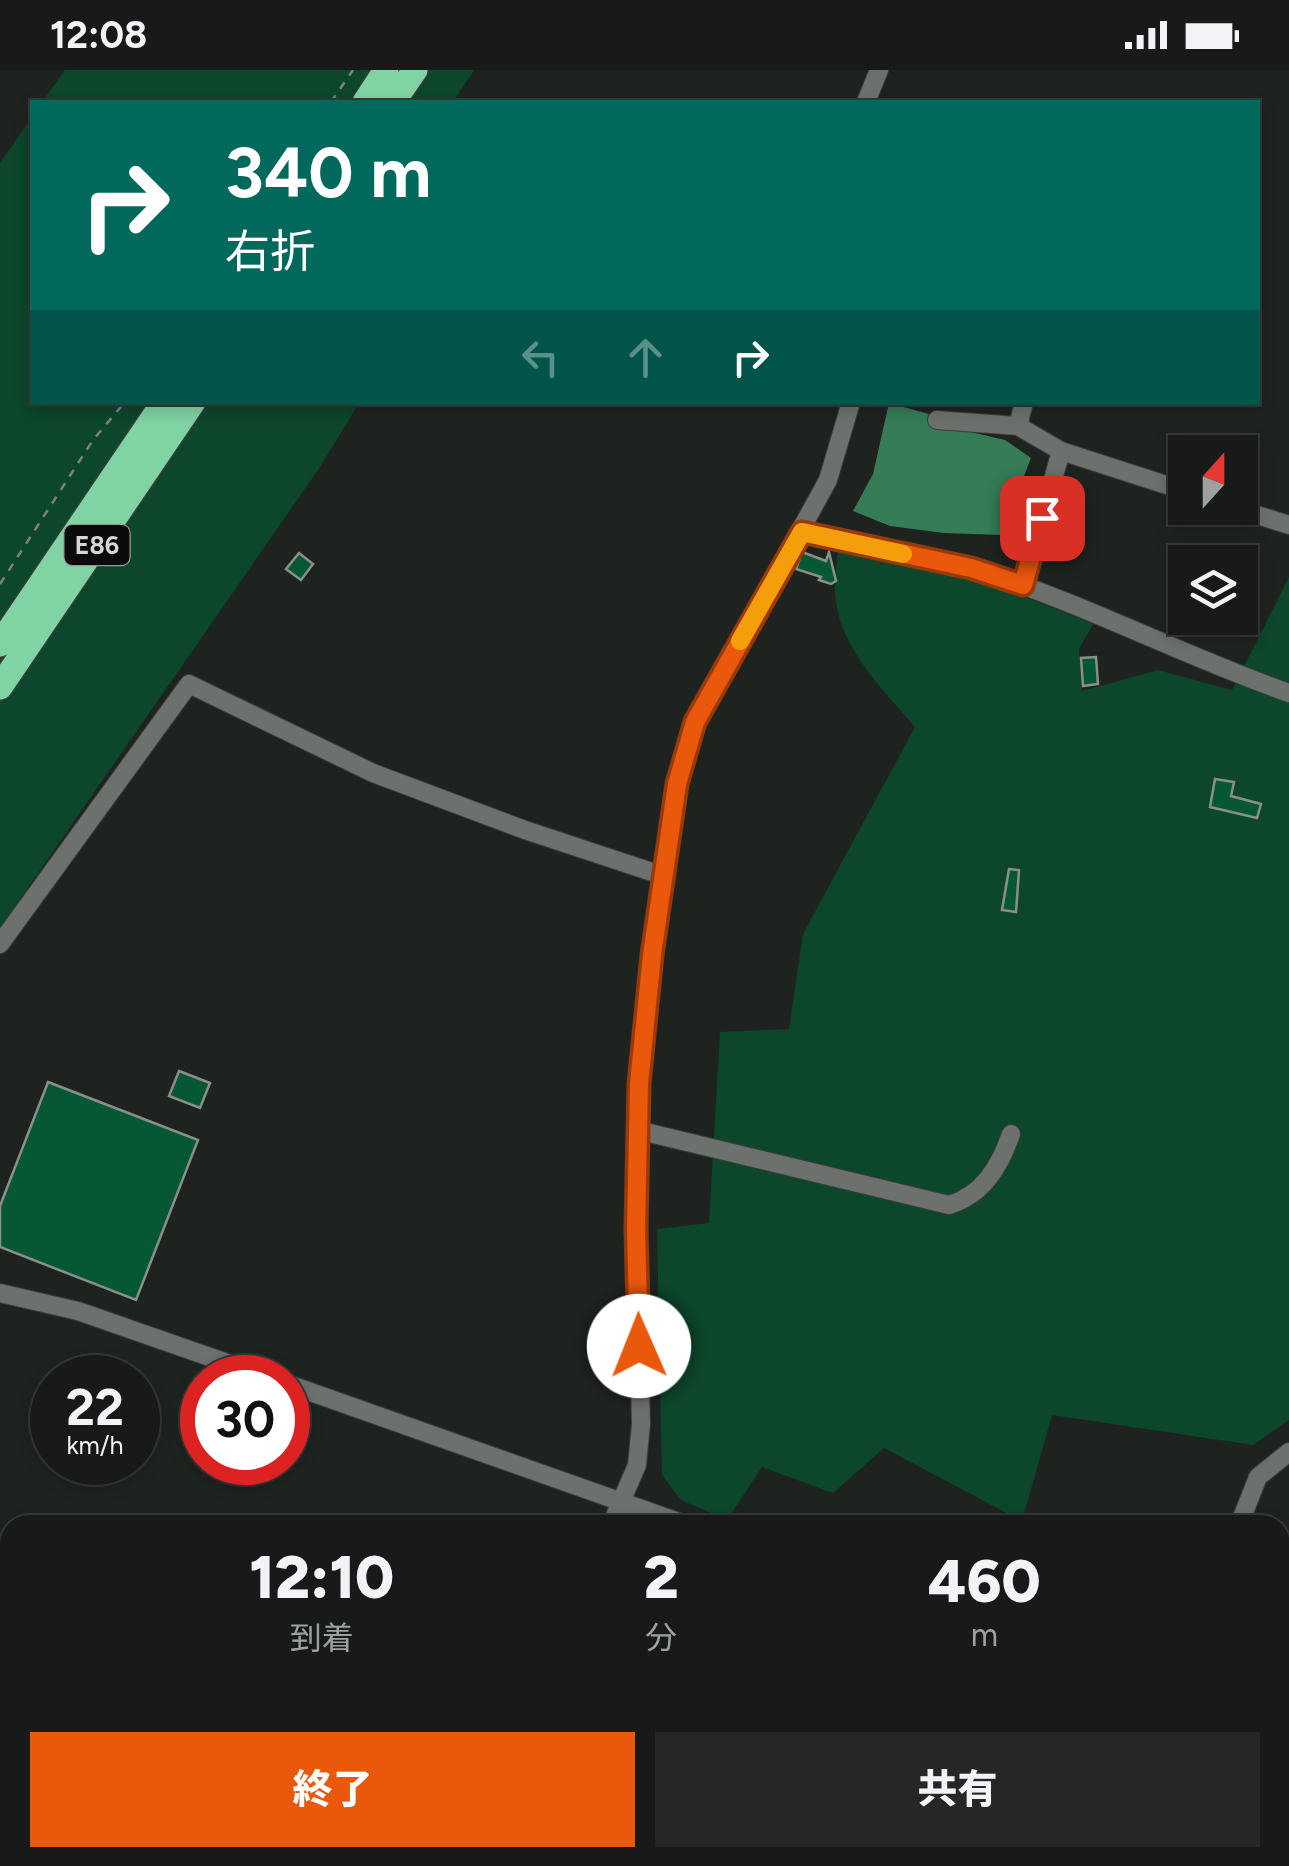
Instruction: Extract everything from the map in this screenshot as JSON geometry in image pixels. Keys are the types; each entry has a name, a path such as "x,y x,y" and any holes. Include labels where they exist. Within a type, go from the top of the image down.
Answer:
{"highway":[{"path":"366,100 386,70"},
{"path":"395,100 415,70"},
{"name":"E86","path":"0,644 162,405"},
{"name":"E86","path":"0,688 191,405"}],"street":[{"path":"867,100 879,70"},
{"path":"615,1515 637,1466 641,1424 637,1130 640,1065 677,784 695,722 828,480 850,405"},
{"path":"1018,426 1023,405"},
{"path":"937,420 1018,426 1061,451 1168,486"},
{"path":"1023,585 1061,451"},
{"path":"1258,515 1289,525"},
{"path":"802,532 971,568 1023,585 1220,668 1289,692"},
{"path":"0,944 189,684 372,772 664,876"},
{"path":"637,1130 949,1205 966,1199 997,1169 1010,1134"},
{"path":"0,1293 78,1311 204,1355"},
{"path":"310,1392 660,1515"},
{"path":"1244,1515 1258,1476 1289,1452"}],"path":[{"path":"332,100 353,70"},
{"path":"0,584 82,456 122,405"}],"shaded area":[{"path":"65,70 474,70 454,100 43,100"},
{"path":"30,120 30,405 358,405 320,467 0,928 0,163"},
{"path":"889,405 936,416 936,424 1005,440 1031,458 1001,535 890,526 853,511 873,474"},
{"path":"838,551 970,575 1093,624 1079,649 1082,691 1158,670 1232,690 1289,577 1289,1420 1253,1445 1052,1415 1024,1515 1011,1515 884,1448 833,1493 762,1467 730,1515 716,1515 681,1500 662,1475 657,1229 709,1223 720,1032 789,1029 803,934 915,727 852,648 838,611"}],"building":[{"path":"802,552 826,561 829,552 836,581 831,584 796,569"},
{"path":"299,553 313,564 301,580 286,569"},
{"path":"1096,657 1098,684 1083,686 1081,658"},
{"path":"1215,779 1234,782 1231,796 1261,804 1257,818 1210,807"},
{"path":"1009,869 1019,870 1016,912 1002,910"},
{"path":"179,1071 210,1083 200,1108 169,1096"},
{"path":"48,1082 198,1140 136,1300 0,1247 0,1206"}],"slow traffic":[{"path":"740,641 802,532 903,554"}],"route":[{"path":"639,1346 639,1084 652,955 677,784 695,722 802,532 971,568 1023,585 1042,518"}]}
